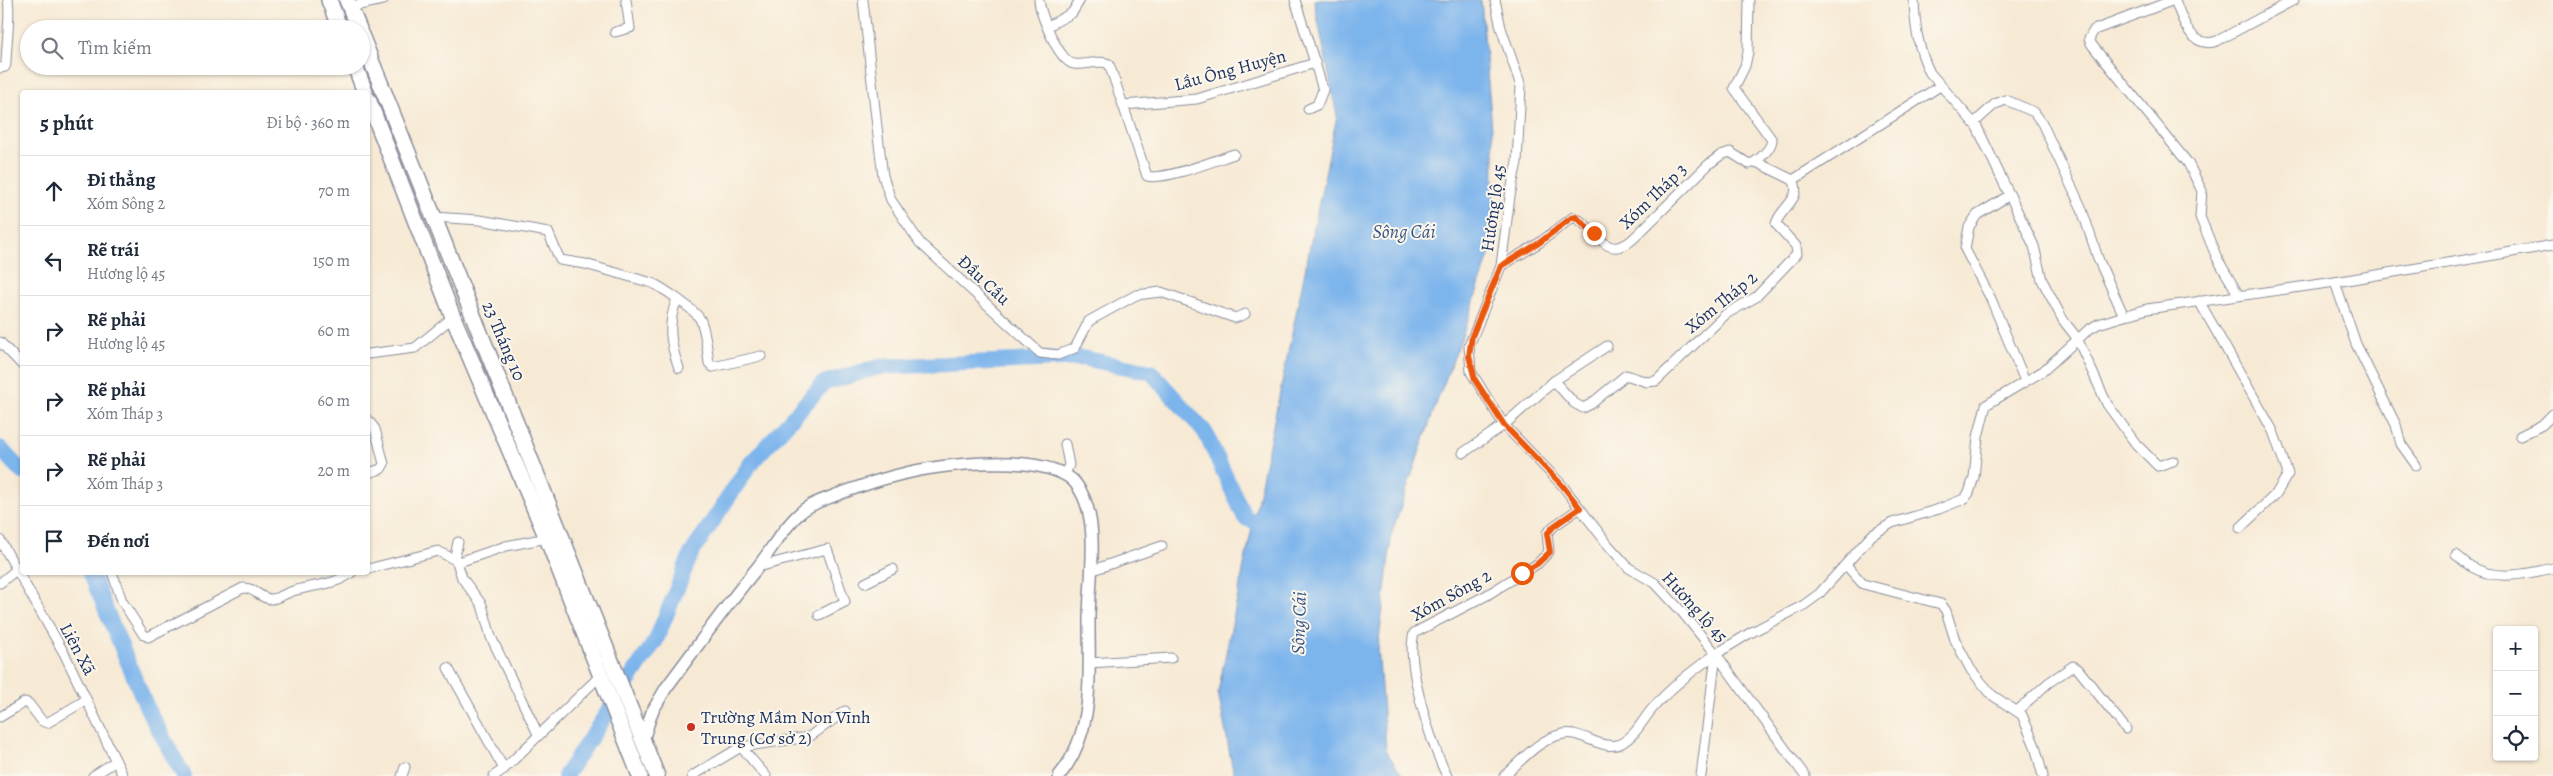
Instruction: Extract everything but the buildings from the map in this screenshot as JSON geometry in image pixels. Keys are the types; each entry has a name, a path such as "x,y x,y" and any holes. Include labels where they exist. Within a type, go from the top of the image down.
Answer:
{"main road":[{"path":"329,0 337,20"},
{"path":"349,3 356,20"},
{"name":"23 Tháng 10","path":"370,58 470,310 530,451 642,738"},
{"path":"358,75 364,90"},
{"path":"370,104 454,317 547,538 640,776"},
{"path":"454,317 470,310"},
{"path":"642,738 658,776"}],"street":[{"path":"0,68 4,68 6,64 10,7 8,0"},
{"path":"349,3 383,0"},
{"path":"615,32 630,28 626,0"},
{"name":"Đầu Cầu","path":"863,0 883,176 891,200 920,243 1040,354 1058,355 1074,348 1089,321 1136,295 1161,292 1235,318 1245,314"},
{"path":"1039,0 1048,26 1062,56 1068,63 1078,65 1104,62 1109,64 1144,171 1150,177 1194,168 1234,154"},
{"path":"1048,26 1072,13 1080,0"},
{"name":"Lầu Ông Huyện","path":"1123,105 1197,99 1315,63 1295,0"},
{"name":"Hương lộ 45","path":"1495,0 1506,42 1517,70 1521,93 1517,162 1509,204 1501,266 1472,336 1469,356 1475,380 1504,425 1562,485 1629,568 1655,583 1716,654 1805,776"},
{"path":"1749,0 1748,52 1745,66 1734,88 1772,140 1771,144 1756,162"},
{"path":"1914,0 1915,28 1919,47 1930,73 1974,123 2034,246 2042,280 2063,320 2077,338 2095,381 2117,420 2150,460 2158,466 2173,461"},
{"path":"2238,294 2218,258 2200,217 2202,191 2188,163 2089,39 2094,30 2174,0 2188,30 2197,40 2204,43 2217,41 2294,0"},
{"path":"1308,109 1317,105 1323,93 1315,63"},
{"path":"1793,180 1940,86"},
{"path":"1974,123 1995,104 2006,100 2038,116 2081,207 2099,261 2124,316"},
{"name":"Xóm Tháp 3","path":"1501,266 1539,243 1573,217 1609,247 1621,247 1633,239 1709,164 1721,155 1730,152 1749,164 1756,162 1793,180"},
{"name":"Xóm Tháp 2","path":"1554,381 1574,403 1583,408 1591,404 1626,375 1653,382 1726,314 1756,297 1797,254 1796,246 1776,224 1795,195 1797,188 1793,180"},
{"path":"2010,196 1977,215 1969,227 1965,249 1991,299 2025,381"},
{"path":"433,217 480,220 546,231 550,234 560,260 585,264 661,286 700,319 709,363 713,367 761,356"},
{"path":"1504,776 1553,736 1566,733 1612,746 1620,744 1634,734 1652,709 1674,686 1716,654 1750,633 1804,605 1819,594 1872,535 1892,523 1940,509 1964,499 1969,493 1974,477 1978,437 1986,405 2044,371 2077,338 2098,324 2147,308 2335,282 2553,245"},
{"path":"2335,282 2356,344 2396,425 2401,444 2416,465"},
{"path":"676,300 671,317 670,333 679,368"},
{"path":"2200,301 2273,431 2288,474 2276,494 2240,528"},
{"path":"370,354 415,348 454,317"},
{"path":"0,342 20,363"},
{"path":"1463,453 1504,425 1554,381 1607,346"},
{"path":"2520,436 2542,425 2553,414"},
{"path":"370,423 375,429 384,464 381,469 370,472"},
{"path":"1065,444 1069,465 1065,474"},
{"path":"642,738 652,712 666,688 739,588 758,567 777,538 804,510 851,490 887,478 951,466 1012,462 1043,466 1065,474 1076,483 1085,503 1092,538 1093,570 1089,615 1089,698 1083,730 1074,756 1059,776"},
{"name":"Xóm Sông 2","path":"1447,776 1426,721 1410,655 1414,633 1487,595 1537,564 1550,552 1547,534 1554,526 1580,508"},
{"path":"456,562 506,546 547,538"},
{"name":"Liên Xã","path":"0,540 65,655 123,776"},
{"path":"458,542 454,556 464,582 482,606 491,637 538,734"},
{"path":"1093,570 1162,546"},
{"path":"758,567 827,549 845,602 819,615"},
{"path":"370,568 438,551 443,552 456,562"},
{"path":"2456,556 2473,568 2494,574 2519,575 2553,568"},
{"path":"1846,564 1863,584 1941,604 1946,611 1955,640 1970,670 1992,695 2022,715 2029,729 2043,776"},
{"path":"865,583 893,569"},
{"path":"0,583 16,570"},
{"path":"113,575 122,601 143,634 148,637 243,588 249,588 272,599 299,589 345,579 349,575"},
{"path":"1701,776 1716,654"},
{"path":"1089,663 1171,658"},
{"path":"2017,711 2048,683 2073,666 2078,669 2126,729"},
{"path":"448,668 504,769"},
{"path":"494,776 504,769 538,734 601,678"},
{"path":"0,717 26,702 42,721 47,723 86,700"},
{"path":"692,776 741,747 809,737 845,711"},
{"path":"741,747 766,776"},
{"path":"93,776 116,761"}],"water":[{"name":"Sông Cái","path":"1314,0 1481,0 1494,152 1493,243 1466,326 1436,404 1392,532 1378,648 1386,751 1403,776 1234,776 1218,692 1337,116"}],"waterway":[{"path":"565,776 656,640 691,554 751,463 824,383 879,367 1082,358 1151,372 1205,432 1245,518 1274,527"},
{"path":"0,448 20,470"},
{"path":"91,575 148,710 184,776"}],"place":[{"name":"Trường Mầm Non Vĩnh Trung (Cơ sở 2)","path":"691,727"}],"route":[{"path":"1522,573 1537,564 1550,552 1547,534 1554,526 1580,508 1562,485 1504,425 1475,380 1469,356 1472,336 1501,266 1539,243 1573,217 1576,217 1594,233"}]}
